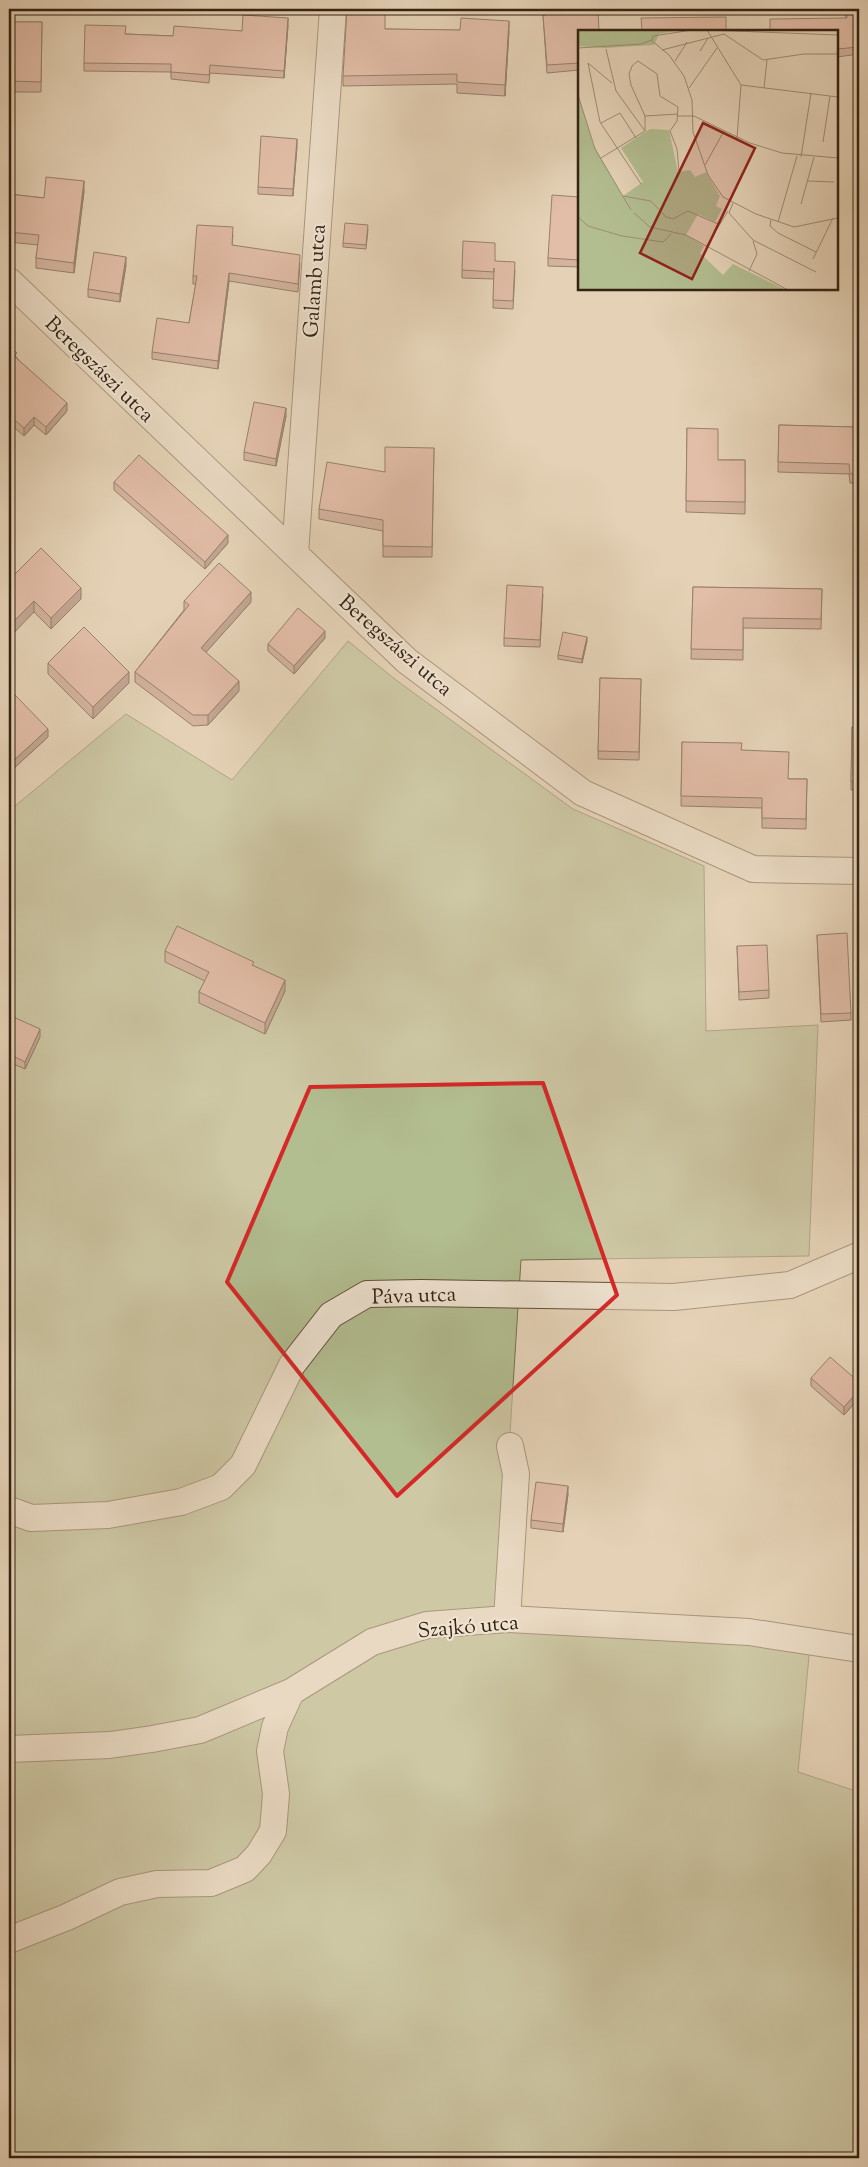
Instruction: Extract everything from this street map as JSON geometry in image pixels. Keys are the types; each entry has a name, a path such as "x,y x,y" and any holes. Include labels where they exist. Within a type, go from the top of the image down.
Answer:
{"street":[{"name":"Galamb utca","path":"295,554 333,9"},
{"name":"Beregszászi utca","path":"9,281 407,661 584,792 753,870 859,871"},
{"name":"Páva utca","path":"9,1510 31,1518 108,1515 181,1502 221,1487 243,1465 292,1365 331,1315 367,1294 421,1293 674,1297 790,1285 859,1254"},
{"path":"507,1619 516,1474 510,1446"},
{"name":"Szajkó utca","path":"9,1749 152,1740 200,1730 291,1692 372,1642 427,1626 507,1619 749,1632 856,1643"},
{"path":"9,1940 67,1917 120,1892 157,1884 211,1883 245,1869 259,1854 273,1831 276,1794 270,1751 275,1727 291,1692"}],"highlighted area":[{"path":"543,1083 617,1295 397,1496 227,1282 310,1087"}],"green space":[{"path":"348,641 396,680 573,809 704,866 706,1031 818,1025 809,1256 521,1260 498,1622 810,1646 798,1772 859,1792 859,2158 9,2158 9,811 126,714 232,780"}],"building":[{"path":"347,9 385,9 385,29 460,30 461,18 509,21 505,85 457,82 457,74 343,76"},
{"path":"846,9 859,9 859,47 838,49 838,30 770,30 770,19 847,18"},
{"path":"598,10 599,30 578,30 578,63 547,65 543,15"},
{"path":"243,15 288,18 284,71 210,65 209,75 171,72 171,64 84,63 85,25 126,26 125,34 173,36 174,26 242,31"},
{"path":"726,17 726,30 642,30 641,18"},
{"path":"9,22 42,22 41,82 9,81"},
{"path":"261,136 297,139 293,189 258,187"},
{"path":"46,177 84,181 74,263 36,258 39,235 9,232 9,194 44,198"},
{"path":"552,195 578,197 578,260 548,258"},
{"path":"345,223 368,225 366,245 343,243"},
{"path":"197,225 233,227 232,245 300,255 298,284 229,273 218,361 152,352 157,318 189,323 197,276 193,276"},
{"path":"463,241 495,243 495,261 515,262 513,301 493,300 494,272 462,270"},
{"path":"94,252 126,257 120,294 88,289"},
{"path":"9,346 17,353 14,356 67,403 46,427 34,417 24,428 9,415"},
{"path":"254,402 286,408 276,459 244,452"},
{"path":"854,420 859,420 859,486 858,473 850,474 849,464 778,462 779,425 854,427"},
{"path":"687,428 718,429 718,460 745,460 745,502 686,501"},
{"path":"385,447 434,448 432,547 383,546 383,520 319,509 327,462 385,472"},
{"path":"139,455 228,535 205,562 114,482"},
{"path":"41,548 81,588 51,618 34,601 9,626 9,580"},
{"path":"219,563 251,592 201,648 239,681 208,715 193,715 135,672 189,605 184,601"},
{"path":"507,585 543,587 540,640 504,638"},
{"path":"693,587 822,589 821,619 743,618 743,650 691,649"},
{"path":"298,608 325,631 294,666 268,644"},
{"path":"84,627 129,672 93,707 48,663"},
{"path":"563,632 587,637 582,659 558,655"},
{"path":"600,678 641,679 639,752 598,751"},
{"path":"15,695 48,729 12,762 9,759 9,701"},
{"path":"852,727 859,728 859,782 851,782"},
{"path":"682,742 742,743 741,750 789,752 788,779 807,779 806,819 762,818 762,798 681,796"},
{"path":"177,926 254,962 252,965 285,980 265,1023 199,992 209,972 165,951"},
{"path":"847,933 851,1013 821,1014 817,935"},
{"path":"767,945 769,990 739,992 737,946"},
{"path":"9,1015 40,1029 25,1062 9,1054"},
{"path":"830,1357 859,1382 859,1390 844,1407 811,1378"},
{"path":"536,1482 568,1486 563,1524 531,1520"}]}
